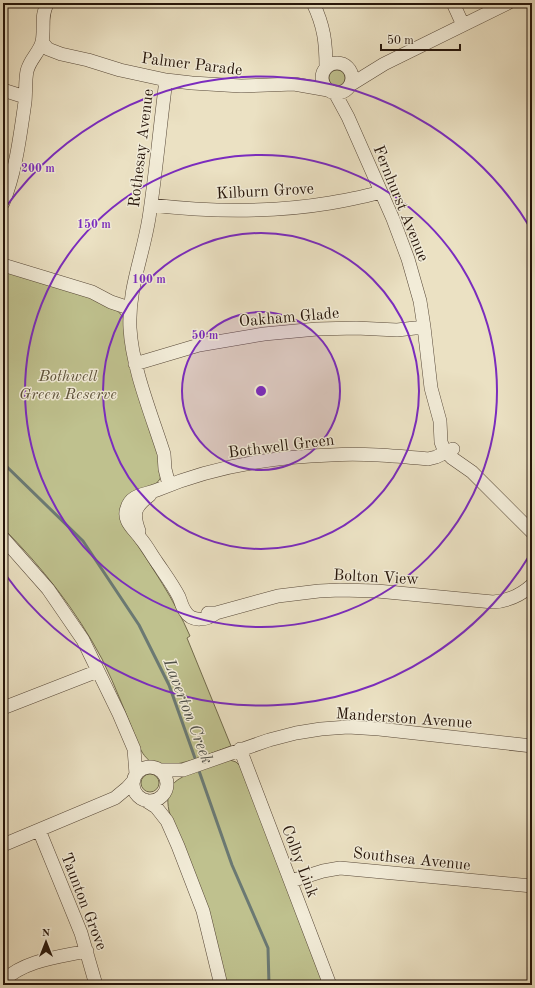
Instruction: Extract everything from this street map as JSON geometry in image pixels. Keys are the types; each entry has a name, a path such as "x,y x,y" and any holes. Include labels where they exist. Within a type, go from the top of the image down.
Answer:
{"street":[{"path":"47,44 44,16 48,3"},
{"path":"3,203 17,155 25,97 34,71 47,44 54,3"},
{"path":"313,3 319,16 326,39 335,56 349,70 352,77 349,86"},
{"path":"453,3 463,25"},
{"path":"326,39 325,70 322,79 325,87 331,92 345,91 349,86 384,64 508,3"},
{"name":"Palmer Parade","path":"47,44 64,46 88,60 120,70 166,80 241,86 294,84 331,92"},
{"path":"325,70 334,64 360,68 384,64"},
{"name":"Palmer Parade","path":"294,84 313,78 325,70"},
{"name":"Rothesay Avenue","path":"166,80 151,205 130,302 131,341 135,364 164,454 172,466 174,483"},
{"name":"Fernhurst Avenue","path":"348,117 349,86"},
{"path":"3,90 25,97"},
{"name":"Fernhurst Avenue","path":"331,92 348,117 393,219 408,259 420,301 431,388 448,447"},
{"name":"Kilburn Grove","path":"151,205 203,210 242,211 311,206 381,192"},
{"path":"3,265 130,302"},
{"name":"Oakham Glade","path":"135,364 206,344 270,333 317,329 403,330 424,327"},
{"path":"448,447 465,459 472,472 532,532"},
{"name":"Bothwell Green","path":"133,504 153,492 174,483 225,468 260,461 351,454 416,458 436,457 448,447"},
{"name":"Bolton View","path":"133,504 136,511 135,520 142,539 179,597 195,611 216,612 278,596 319,591 377,591 486,602 501,601 514,598 532,584"},
{"path":"3,538 48,589 83,640 119,714 134,749 134,789 142,798 156,807 167,821 203,910 221,985"},
{"path":"3,708 98,671"},
{"name":"Manderston Avenue","path":"157,769 183,770 240,749 296,733 321,729 380,729 532,746"},
{"path":"134,749 167,780 165,790 167,821"},
{"name":"Colby Link","path":"240,749 330,985"},
{"path":"3,845 115,798 127,788 144,768 157,769"},
{"name":"Manderston Avenue","path":"165,790 183,770"},
{"path":"115,798 156,799 165,790"},
{"name":"Taunton Grove","path":"39,830 81,933 96,985"},
{"name":"Southsea Avenue","path":"291,881 323,871 340,868 532,886"},
{"path":"3,980 24,966 87,951"}],"green space":[{"path":"337,70 344,75 345,78 340,85 337,86 330,81 329,78 334,71"},
{"name":"Bothwell Green Reserve","path":"3,271 93,298 116,309 123,317 156,446 161,474 160,479 155,485 130,534 184,622 190,636 187,638 231,746 192,760 170,765 160,765 148,760 140,749 117,691 102,659 81,623 70,606 45,574 3,528"},
{"path":"230,760 236,762 240,766 325,985 226,985 169,811 168,795 173,784 177,780 189,774"},
{"path":"150,774 156,777 159,783 156,789 150,792 144,789 141,783 144,777"}],"waterway":[{"name":"Laverton Creek","path":"3,463 83,541 139,625 169,685 196,761"},
{"name":"Laverton Creek","path":"198,768 232,865 268,948 269,985"}]}
